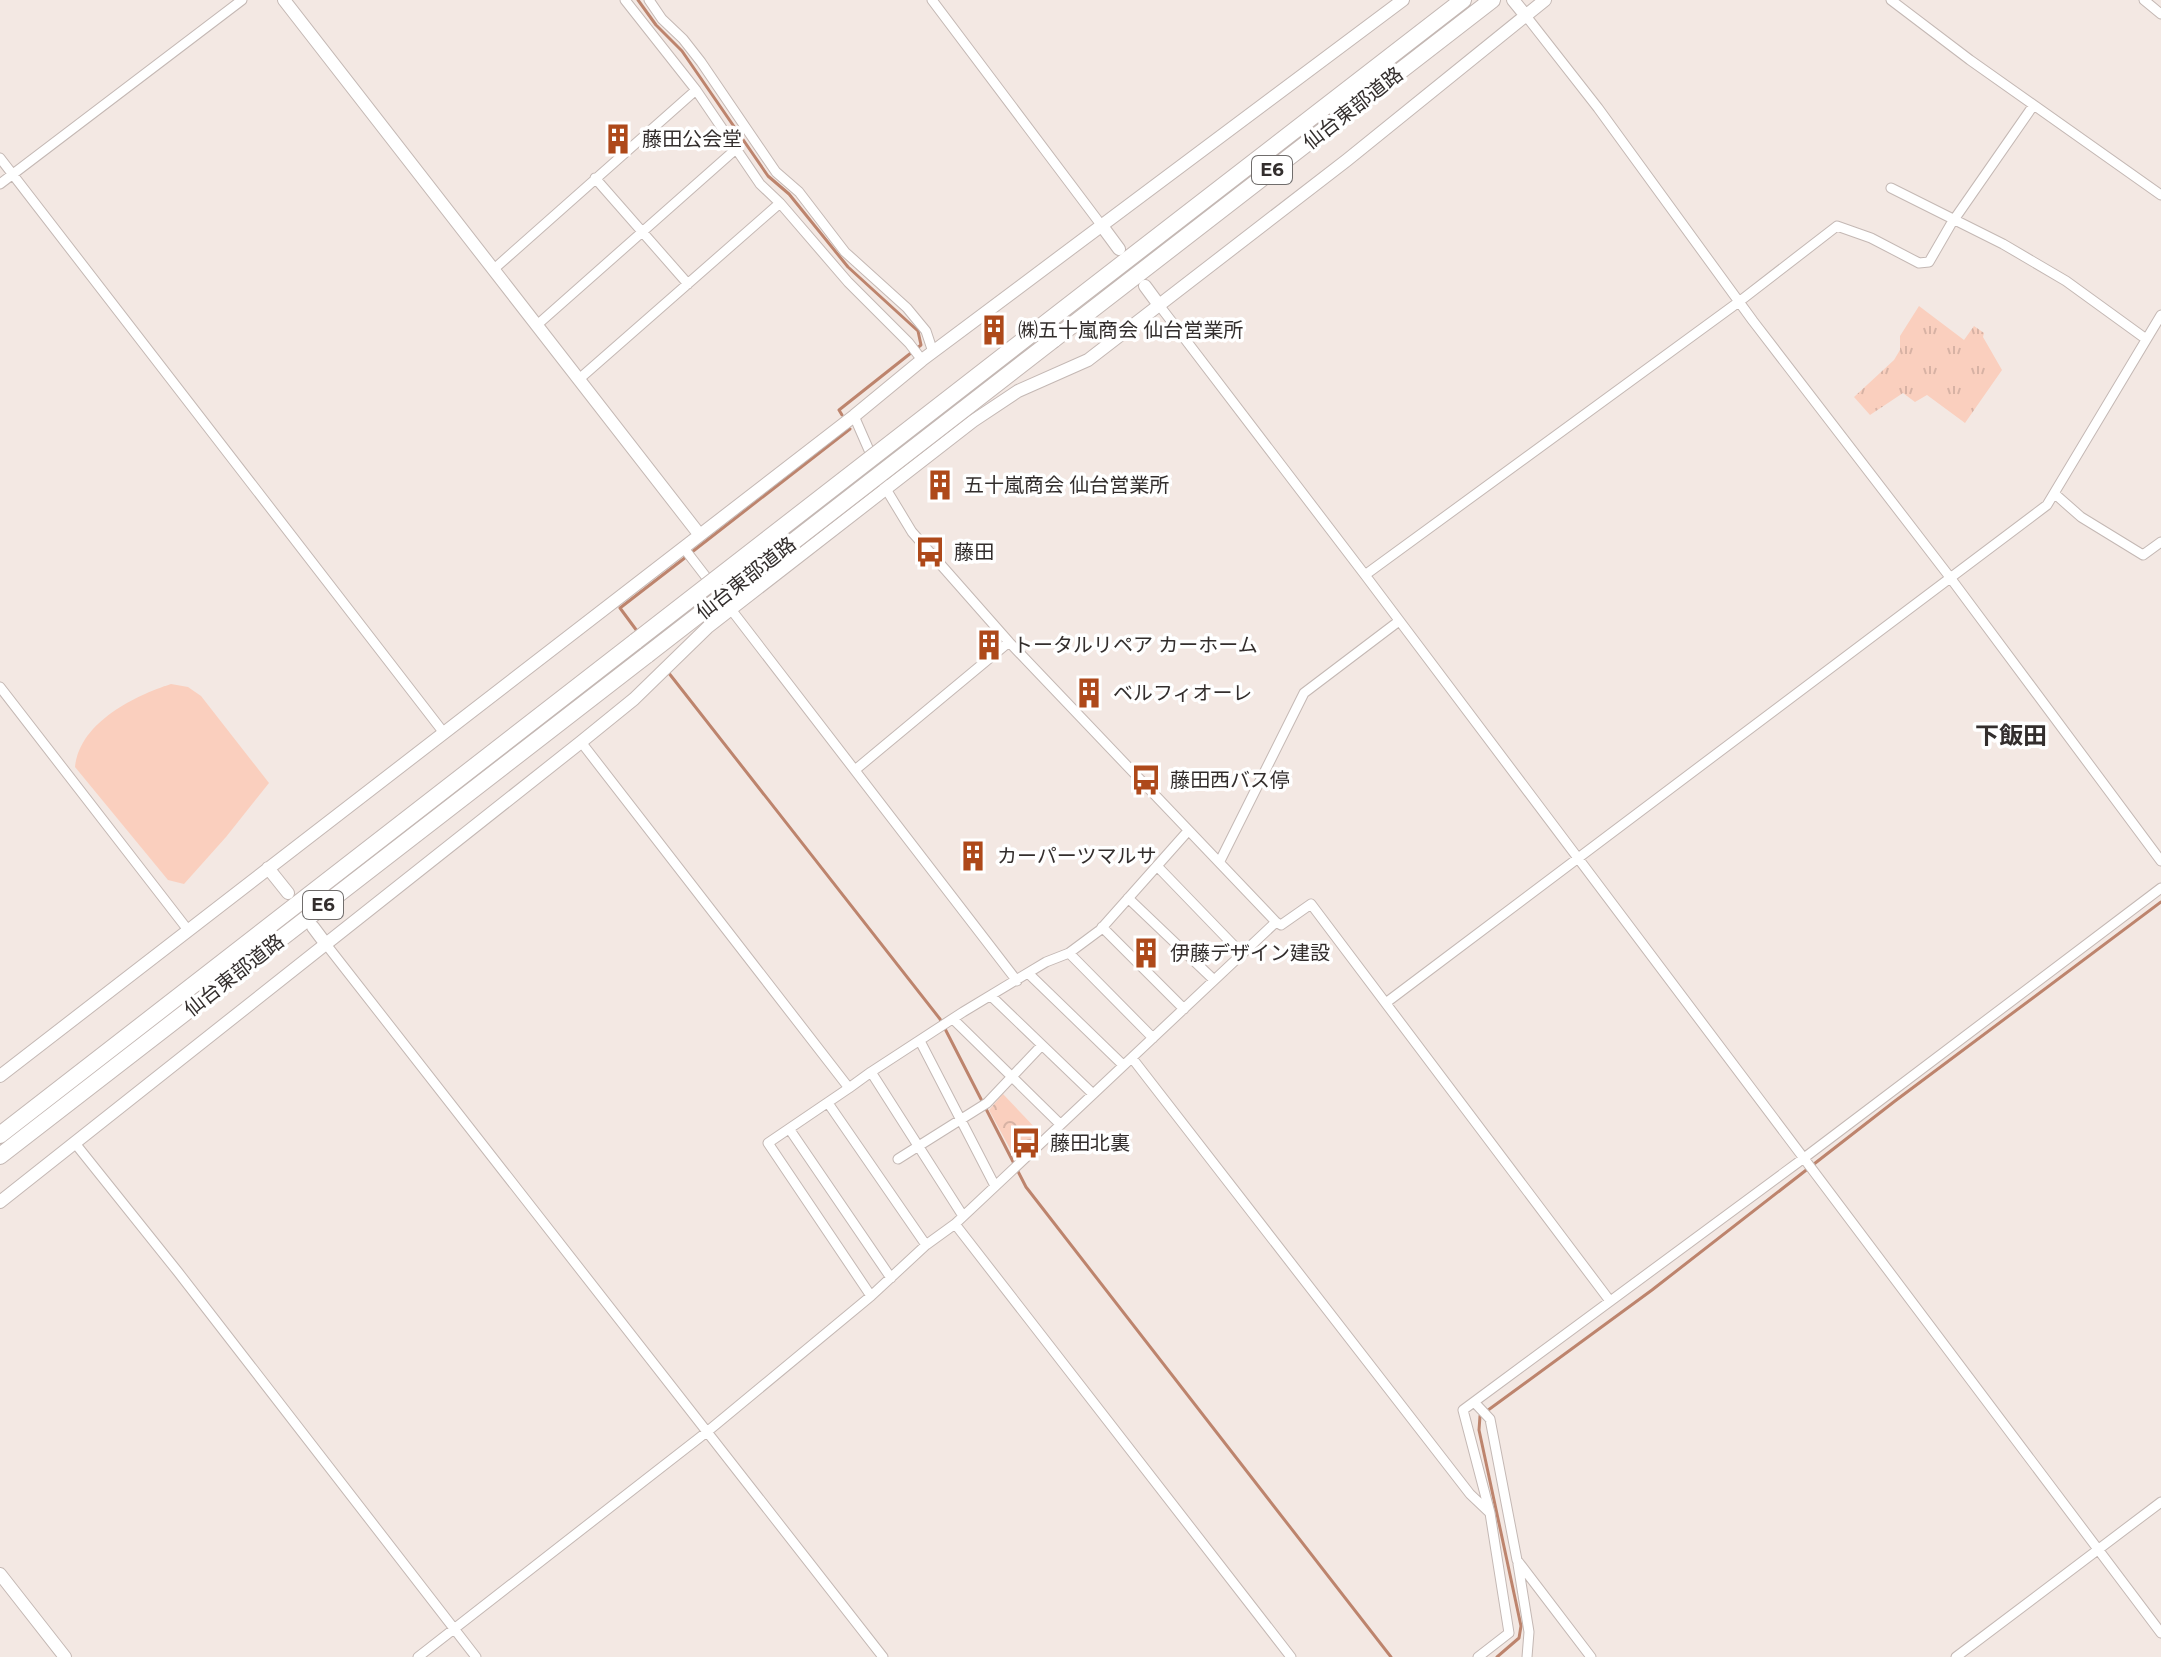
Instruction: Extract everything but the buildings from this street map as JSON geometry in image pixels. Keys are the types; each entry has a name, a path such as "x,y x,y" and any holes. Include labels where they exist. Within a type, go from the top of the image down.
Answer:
{"highway":[{"name":"仙台東部道路","path":"0,1135 1463,0"},
{"name":"仙台東部道路","path":"0,1156 1492,0"}],"street":[{"path":"0,184 242,0"},
{"path":"284,0 699,534"},
{"path":"625,0 696,90 760,184 848,282 925,356"},
{"path":"649,0 701,62 776,172 799,192 845,252 907,308 926,331 925,356"},
{"path":"932,0 1119,249"},
{"path":"0,1076 444,733 688,553 699,534 854,416 925,356 1403,0"},
{"path":"1513,0 1598,108 2161,861"},
{"path":"0,1202 581,742 667,668 708,627 1006,399 1088,360 1347,160 1545,0"},
{"path":"1891,0 2033,106 2161,195"},
{"path":"2144,0 2161,14"},
{"path":"494,269 696,90"},
{"path":"1365,575 1740,301 1837,226 1871,238 1919,263 1929,262 2033,106"},
{"path":"537,325 736,149"},
{"path":"0,158 444,733"},
{"path":"595,178 688,284"},
{"path":"1891,188 2003,244 2066,281 2146,339"},
{"path":"578,380 780,203"},
{"path":"1145,286 2161,1633"},
{"path":"1387,1002 2047,505 2161,315"},
{"path":"854,416 886,489 912,532 1009,642 1276,922 1281,925 1311,904 1610,1301"},
{"path":"2055,494 2081,517 2143,555 2161,542"},
{"path":"688,553 1017,981"},
{"path":"1220,861 1304,693 1399,621"},
{"path":"855,770 1009,642"},
{"path":"0,687 188,930"},
{"path":"581,742 849,1088"},
{"path":"871,1296 768,1143 945,1024 1046,962 1069,953 1102,927 1188,831"},
{"path":"1157,866 1242,954"},
{"path":"268,868 288,893"},
{"path":"1478,1657 1509,1633 1490,1513 1463,1410 1477,1405 1610,1301 1807,1163 2161,888"},
{"path":"1128,898 1214,980"},
{"path":"418,1657 708,1431 871,1296 926,1245 959,1220 1276,922"},
{"path":"313,927 883,1657"},
{"path":"1102,927 1184,1009"},
{"path":"1069,953 1153,1038"},
{"path":"1029,974 1123,1065"},
{"path":"991,996 1093,1094"},
{"path":"945,1024 1013,1076 1060,1124"},
{"path":"920,1041 995,1186"},
{"path":"898,1159 983,1106 1042,1045"},
{"path":"1132,1058 1470,1494 1490,1513"},
{"path":"871,1072 919,1147 959,1220 1291,1657"},
{"path":"828,1103 926,1245"},
{"path":"790,1130 891,1278"},
{"path":"74,1142 476,1657"},
{"path":"1477,1405 1488,1417 1517,1560 1529,1632 1527,1657"},
{"path":"1956,1657 2161,1502"},
{"path":"1517,1560 1591,1657"},
{"path":"0,1574 65,1657"}],"green space":[{"path":"1919,306 1964,340 1974,326 1984,333 1983,337 2002,370 1965,423 1927,395 1915,402 1903,393 1870,415 1854,397 1894,360 1900,350 1900,336"},
{"path":"171,684 188,687 201,696 269,783 184,884 168,880 75,767 86,737 97,725 125,704"},
{"path":"1003,1094 1040,1133 1014,1156 989,1110"}],"waterway":[{"path":"638,0 656,25 682,51 768,176 789,194 848,267 918,331 921,345 839,410 842,415"},
{"path":"692,552 850,429"},
{"path":"637,631 620,608 686,557"},
{"path":"668,672 940,1019 1026,1187 1391,1657"},
{"path":"1497,1657 1519,1638 1521,1626 1479,1430 1480,1416 1652,1290 1895,1101 2161,902"}],"place":[{"name":"藤田公会堂","path":"618,139"},
{"name":"㈱五十嵐商会 仙台営業所","path":"994,330"},
{"name":"五十嵐商会 仙台営業所","path":"940,485"},
{"name":"藤田","path":"930,552"},
{"name":"トータルリペア カーホーム","path":"989,645"},
{"name":"ベルフィオーレ","path":"1089,693"},
{"name":"藤田西バス停","path":"1146,780"},
{"name":"カーパーツマルサ","path":"973,856"},
{"name":"伊藤デザイン建設","path":"1146,953"},
{"name":"藤田北裏","path":"1026,1143"}],"district":[{"name":"下飯田","path":"2011,736"}]}
